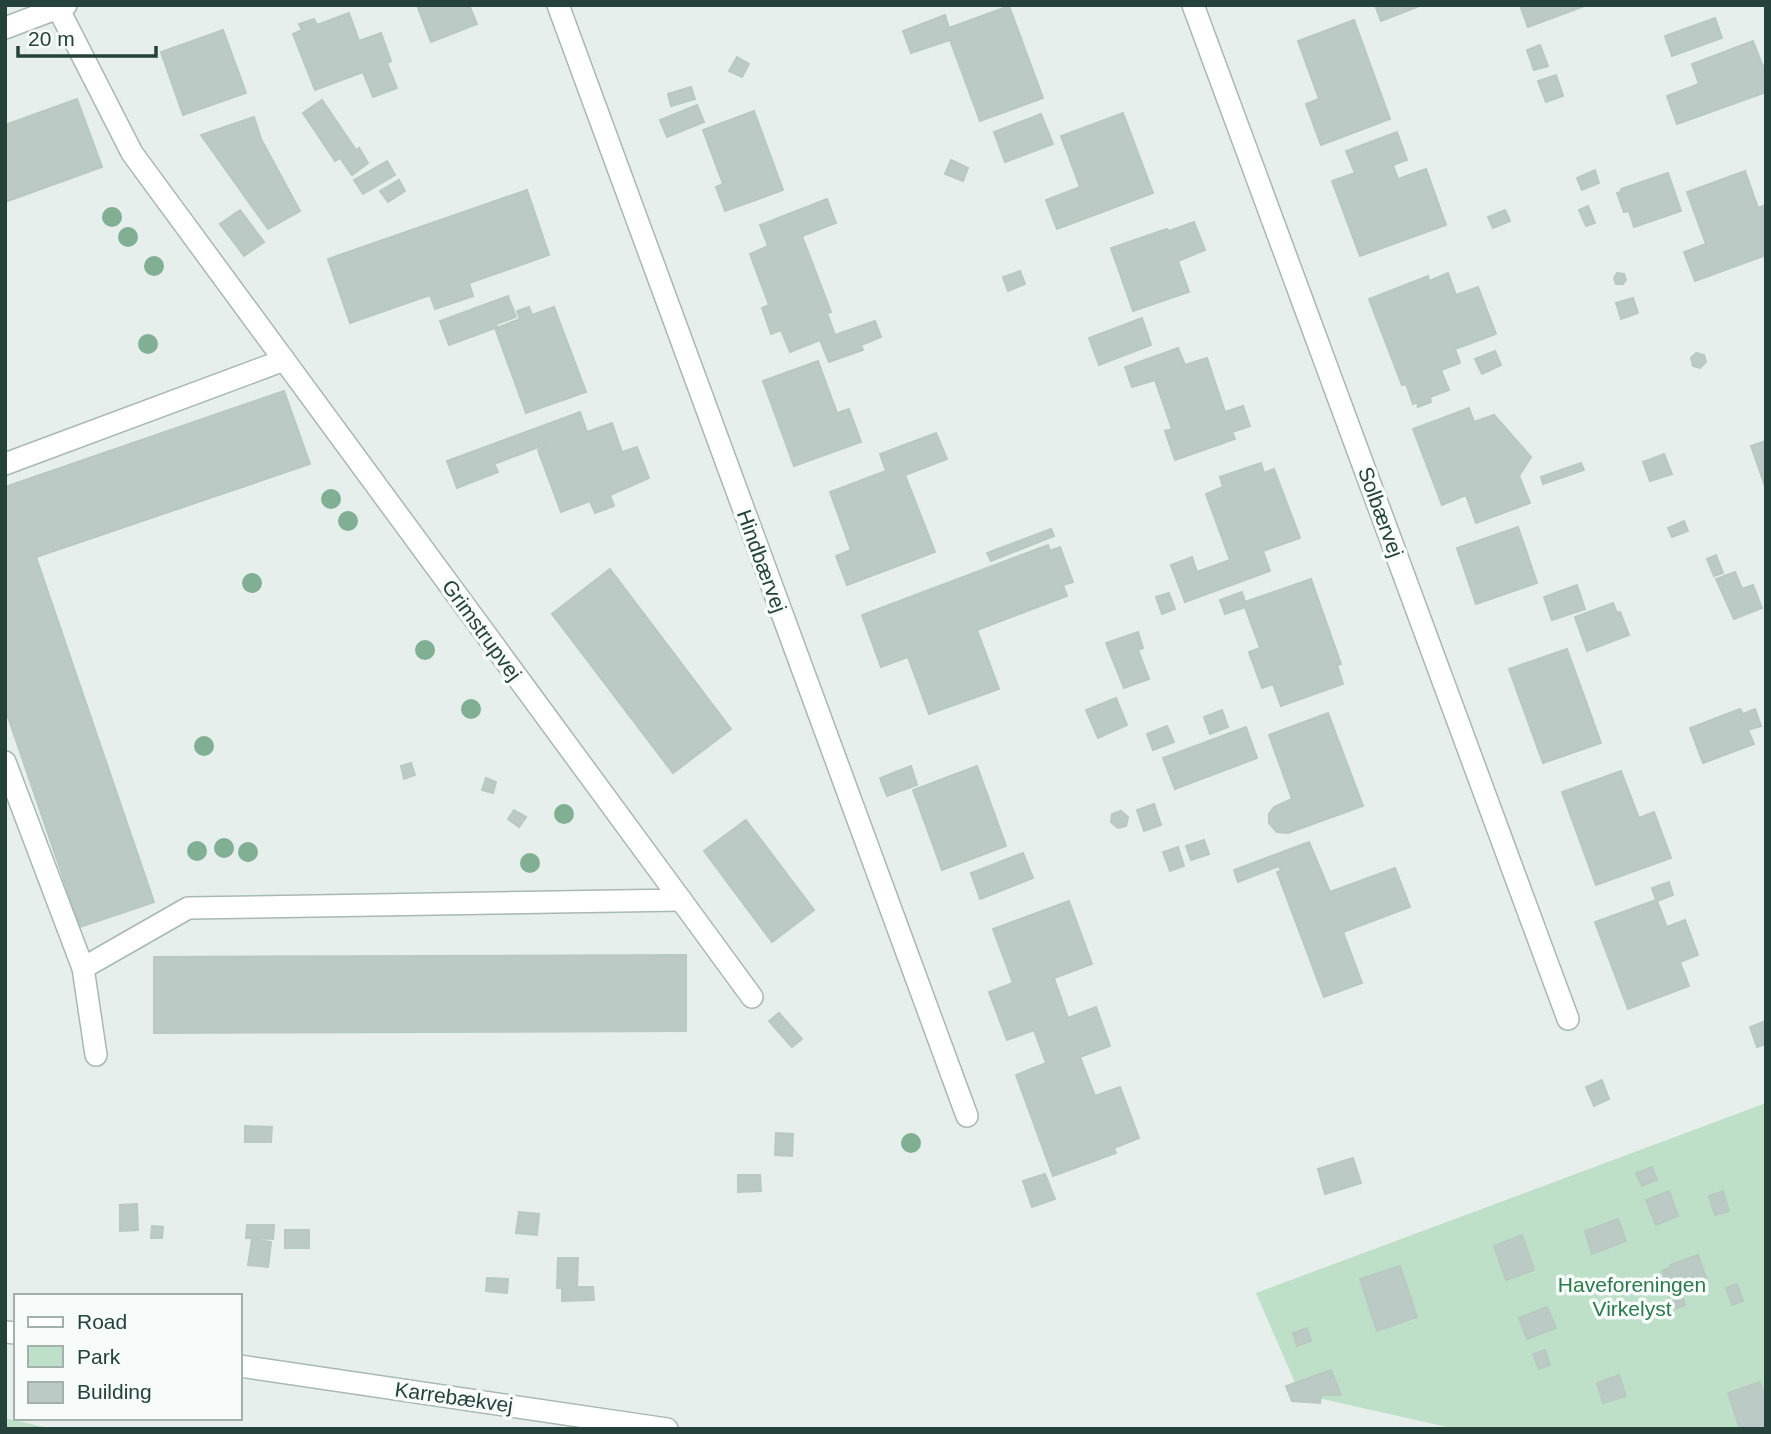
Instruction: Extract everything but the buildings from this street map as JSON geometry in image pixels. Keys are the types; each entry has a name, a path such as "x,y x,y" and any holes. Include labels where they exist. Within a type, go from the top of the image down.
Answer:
{"street":[{"name":"Hindbærvej","path":"558,5 967,1116"},
{"name":"Solbærvej","path":"1193,5 1568,1018"},
{"name":"Grimstrupvej","path":"5,28 62,7 132,153 752,997"},
{"path":"5,464 284,360"},
{"path":"5,762 83,968 96,1055"},
{"path":"83,968 188,908 681,900"},
{"name":"Karrebækvej","path":"242,1366 595,1423 667,1429"}],"green space":[{"name":"Haveforeningen Virkelyst","path":"1766,1103 1766,1429 1456,1429 1300,1394 1256,1293"},
{"path":"5,1418 52,1429 5,1429"}]}
